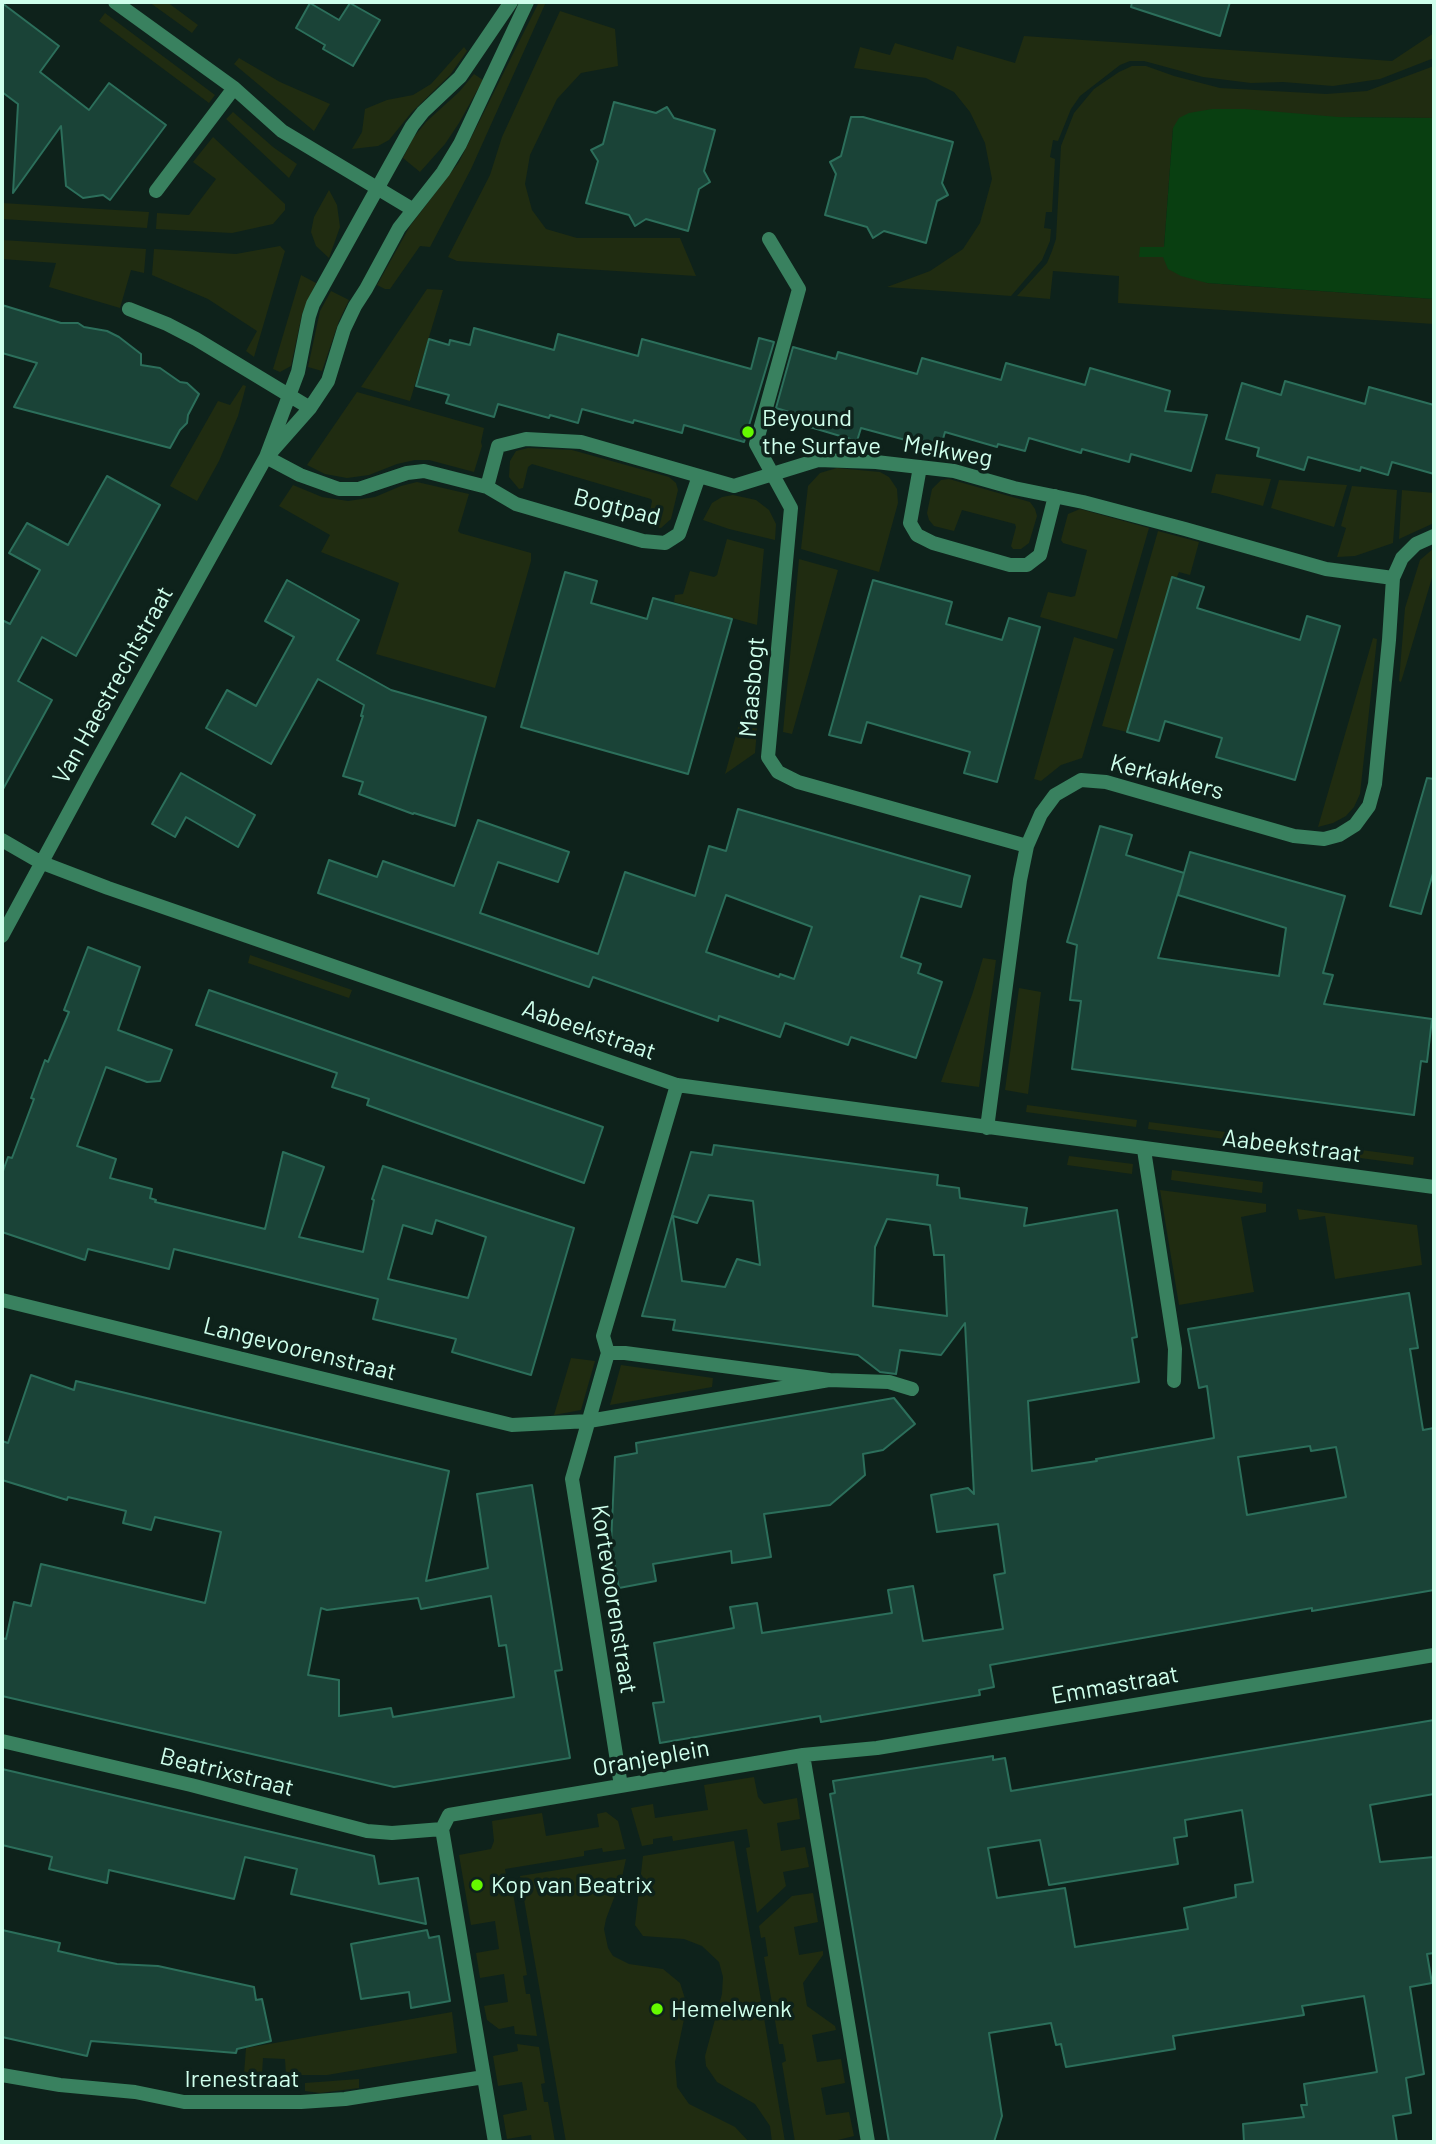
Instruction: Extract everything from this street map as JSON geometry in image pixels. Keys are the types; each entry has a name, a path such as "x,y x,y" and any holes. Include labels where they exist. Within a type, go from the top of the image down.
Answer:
{"street":[{"path":"114,2 234,88 282,131 412,209"},
{"name":"Van Haestrechtstraat","path":"2,936 40,862 266,457 298,372 313,304 412,126 460,77 510,2"},
{"name":"Van Haestrechtstraat","path":"266,457 310,408 328,381 344,329 355,306 412,209 443,172 460,144 527,2"},
{"path":"156,191 234,88"},
{"name":"Maasbogt","path":"769,239 799,289 756,444 791,508 768,757 778,772 798,782 1027,846"},
{"path":"129,309 196,339 310,408"},
{"name":"Melkweg","path":"487,487 498,446 526,439 580,442 734,486 818,460 920,467 954,471 1055,496 1326,569 1393,578"},
{"path":"266,457 300,475 339,489 359,489 407,473 424,471 487,487"},
{"path":"920,467 910,523 918,535 933,543 1010,565 1027,565 1040,555 1055,496"},
{"name":"Bogtpad","path":"487,487 516,504 643,541 665,543 679,534 699,476"},
{"path":"1393,578 1402,558 1416,544 1434,536"},
{"name":"Kerkakkers","path":"987,1128 1018,893 1027,846 1041,814 1055,794 1081,780 1106,782 1294,836 1324,839 1339,835 1354,825 1369,806 1375,784 1393,578"},
{"name":"Aabeekstraat","path":"2,840 40,862 677,1085 1434,1187"},
{"name":"Kortevoorenstraat","path":"621,1786 572,1479 608,1353 603,1336 677,1085"},
{"path":"1144,1150 1175,1349 1174,1381"},
{"name":"Langevoorenstraat","path":"2,1300 512,1425 589,1422"},
{"path":"608,1353 829,1380 889,1382 912,1389"},
{"path":"589,1422 829,1380"},
{"name":"Emmastraat","path":"803,1755 877,1748 1434,1655"},
{"name":"Beatrixstraat","path":"2,1741 367,1830 392,1833 442,1829"},
{"path":"803,1755 868,2142"},
{"name":"Oranjeplein","path":"442,1829 449,1815 803,1755"},
{"path":"442,1829 495,2142"},
{"name":"Irenestraat","path":"2,2075 60,2085 145,2093 170,2101 184,2102 327,2101 484,2077"}],"shaded area":[{"path":"149,2 167,2 198,25 192,33"},
{"path":"539,2 546,2 471,169 430,247 420,246 390,289 377,285 410,226 459,162"},
{"path":"560,11 615,29 618,66 581,73 557,99 530,155 525,184 532,210 546,229 577,238 680,238 696,276 457,261 448,257 490,175 502,137"},
{"path":"105,13 215,95 209,103 99,21"},
{"path":"1434,33 1434,58 1380,79 1333,86 1283,82 1251,83 1203,77 1144,61 1130,61 1120,65 1080,96 1071,109 1058,141 1053,140 1050,157 1055,159 1052,212 1046,212 1044,228 1051,229 1050,241 1042,260 1011,296 887,287 930,271 963,249 980,223 992,179 985,143 970,112 954,92 926,78 854,68 860,47 890,55 895,43 953,60 957,46 1015,63 1024,36 1392,61"},
{"path":"464,47 467,51 450,75 412,112 389,140 378,146 352,149 362,132 365,109 387,100 413,95 431,84"},
{"path":"239,58 280,82 330,104 314,131 234,64"},
{"path":"1132,66 1146,66 1220,88 1326,94 1367,91 1434,66 1434,118 1337,117 1173,128 1164,248 1140,257 1164,257 1207,283 1434,299 1434,324 1118,303 1119,276 1053,271 1050,299 1017,296 1047,263 1056,239 1061,146 1074,113 1094,89"},
{"path":"474,74 483,80 445,144 420,172 403,158 413,138"},
{"path":"1212,109 1338,117 1434,118 1434,299 1207,283 1181,276 1168,269 1163,257 1139,257 1140,247 1164,247 1173,128 1179,118 1189,113"},
{"path":"233,112 297,164 289,178 226,119"},
{"path":"213,137 285,204 285,210 273,224 232,233 156,229 157,213 189,215 216,179 193,162"},
{"path":"329,190 337,205 340,227 329,258 316,246 311,232 314,217"},
{"path":"2,203 149,212 147,228 2,219"},
{"path":"2,240 146,249 144,273 131,270 120,308 49,287 56,263 2,259"},
{"path":"280,246 285,251 254,357 246,351 257,331 208,299 152,275 154,249 236,254"},
{"path":"301,275 316,283 302,314 291,366 280,372 273,369"},
{"path":"427,289 443,290 410,401 361,387"},
{"path":"331,291 349,300 322,371 308,367 320,311"},
{"path":"243,385 246,386 238,416 219,461 197,501 170,486 218,401 230,405"},
{"path":"357,392 484,428 474,472 429,460 415,460 369,475 347,478 325,474 307,465"},
{"path":"528,448 572,450 669,477 676,483 678,490 671,519 661,528 647,526 651,499 532,464 528,467 523,488 519,489 509,477 510,461 516,451"},
{"path":"837,468 880,472 889,477 897,489 898,503 879,572 801,549 808,486 820,473"},
{"path":"1216,474 1271,479 1263,506 1211,493"},
{"path":"949,479 1030,502 1037,516 1029,543 1021,549 1013,549 1011,546 1015,524 962,510 954,531 934,526 927,513 932,489 941,480"},
{"path":"1279,480 1347,485 1334,527 1271,508"},
{"path":"417,482 469,494 458,531 460,533 531,553 495,688 376,654 399,583 321,552 330,535 279,506 293,485 322,497 348,501 375,497"},
{"path":"1352,486 1397,490 1393,543 1355,556 1337,557 1346,528 1341,526"},
{"path":"1402,490 1434,493 1434,523 1399,539"},
{"path":"733,495 756,500 769,510 776,524 775,540 703,520 712,503"},
{"path":"1080,509 1149,528 1117,639 1040,617 1048,592 1075,596 1087,550 1061,540 1068,514"},
{"path":"1158,531 1199,542 1190,575 1179,572 1176,579 1172,578 1127,732 1102,726"},
{"path":"727,539 764,549 757,625 674,602 675,595 683,594 690,571 714,577 717,575"},
{"path":"1434,548 1434,571 1401,682 1405,608 1420,560"},
{"path":"799,559 838,570 792,734 783,732"},
{"path":"1074,637 1114,649 1082,758 1061,765 1041,781 1034,779"},
{"path":"1373,638 1377,639 1360,794 1346,816 1318,827"},
{"path":"760,650 764,651 755,753 725,774"},
{"path":"250,955 352,990 349,998 248,963"},
{"path":"983,958 996,960 979,1087 941,1082 973,992"},
{"path":"1019,988 1041,992 1028,1094 1005,1090"},
{"path":"1027,1105 1137,1120 1136,1127 1026,1112"},
{"path":"1149,1122 1226,1132 1225,1139 1148,1129"},
{"path":"1249,1135 1320,1145 1319,1152 1248,1142"},
{"path":"1331,1146 1414,1157 1413,1165 1330,1154"},
{"path":"1069,1156 1133,1164 1132,1174 1067,1165"},
{"path":"1172,1170 1263,1182 1262,1193 1171,1180"},
{"path":"1160,1190 1266,1204 1266,1212 1241,1217 1254,1292 1179,1305"},
{"path":"1297,1209 1417,1225 1422,1265 1335,1279 1325,1216 1299,1220"},
{"path":"571,1358 595,1361 581,1410 554,1415"},
{"path":"621,1365 713,1378 712,1387 610,1405"},
{"path":"754,1777 758,1797 764,1804 797,1798 800,1819 777,1823 781,1851 805,1847 809,1867 783,1872 786,1886 757,1913 746,1848 750,1847 747,1829 673,1841 672,1836 653,1839 653,1844 642,1846 631,1808 653,1804 655,1818 708,1810 704,1785"},
{"path":"606,1812 618,1821 625,1849 603,1852 602,1848 584,1851 584,1856 505,1869 508,1887 512,1887 527,1975 523,1976 526,1994 530,1994 537,2036 515,2034 514,2026 499,2029 487,2020 484,2006 508,2002 504,1974 480,1978 476,1953 499,1949 495,1921 471,1925 459,1855 491,1849 494,1841 492,1821 542,1813 546,1836 599,1827 597,1814"},
{"path":"734,1841 785,2142 772,2142 770,2126 755,2104 717,2082 706,2066 705,2056 722,1994 723,1977 719,1962 702,1946 684,1939 643,1936 635,1925 643,1856"},
{"path":"626,1859 606,1919 604,1929 608,1948 613,1956 629,1964 663,1969 680,1983 687,2005 675,2062 677,2087 689,2104 735,2127 749,2142 566,2142 520,1876"},
{"path":"813,1893 818,1922 794,1927 799,1955 823,1951 823,1955 803,1983 807,2006 835,2026 836,2030 812,2035 817,2062 841,2059 845,2083 821,2088 826,2115 849,2112 854,2136 830,2142 795,2142 782,2063 786,2061 783,2044 779,2044 764,1957 768,1956 765,1937 761,1938 759,1926 792,1896"},
{"path":"452,2012 457,2053 327,2075 286,2075 285,2059 263,2058 262,2074 244,2074 246,2048"},
{"path":"517,2044 539,2047 545,2083 541,2084 544,2102 548,2102 555,2142 532,2142 531,2135 507,2139 503,2115 527,2110 522,2082 498,2086 493,2056 518,2051"},
{"path":"359,2079 359,2088 320,2093 305,2091 305,2083"}],"building":[{"path":"1132,2 1230,2 1220,36 1131,7"},
{"path":"2,3 59,46 40,72 89,110 109,83 166,125 110,200 103,195 83,198 66,186 61,126 13,193 18,104 2,92"},
{"path":"310,3 339,20 350,3 380,20 353,66 323,49 325,45 296,28"},
{"path":"614,102 656,113 667,107 674,118 715,130 704,171 710,182 699,189 688,231 646,219 635,226 629,215 586,203 598,161 591,150 603,144"},
{"path":"851,117 863,117 953,142 942,183 948,195 937,201 926,243 884,231 873,238 867,227 825,215 836,174 830,162 841,156"},
{"path":"2,305 61,323 78,323 84,327 107,331 141,354 141,365 160,368 180,382 187,383 199,394 188,415 187,423 170,448 14,407 37,363 2,353"},
{"path":"474,328 554,350 558,334 638,356 642,339 751,369 759,338 774,342 744,442 684,425 682,433 582,409 578,423 498,404 494,417 446,403 449,395 416,386 429,339 449,345 450,340 470,345"},
{"path":"793,347 836,359 838,352 917,374 922,358 1001,380 1006,363 1085,385 1090,368 1170,391 1165,411 1207,415 1191,471 1131,454 1129,462 1082,449 1081,453 1029,438 1025,451 998,444 997,447 945,432 941,446 913,438 913,442 861,428 857,441 810,427 812,419 776,408"},
{"path":"1285,381 1365,404 1369,387 1434,405 1434,474 1392,462 1388,475 1361,467 1360,471 1308,457 1304,470 1257,456 1259,448 1226,439 1242,383 1281,395"},
{"path":"107,476 160,505 76,656 42,637 18,681 52,700 2,791 2,620 10,624 40,570 9,553 27,523 68,545"},
{"path":"565,572 597,581 591,603 647,619 653,598 732,619 688,774 521,727"},
{"path":"1172,577 1204,587 1197,608 1300,640 1307,616 1340,626 1295,780 1216,757 1222,738 1165,721 1159,741 1127,732"},
{"path":"287,580 359,620 337,660 391,690 486,717 455,826 359,794 363,782 343,776 363,716 364,705 318,679 271,764 206,728 227,690 256,706 294,637 265,621"},
{"path":"873,580 952,602 946,624 1002,640 1009,618 1040,627 997,782 964,773 970,752 867,722 861,743 829,735"},
{"path":"181,773 255,815 238,847 186,817 175,837 152,824"},
{"path":"1427,778 1434,779 1434,870 1421,914 1390,906"},
{"path":"738,809 970,876 961,907 920,896 901,957 921,964 918,973 942,982 916,1058 851,1037 848,1045 785,1023 780,1037 719,1016 718,1021 593,977 589,987 318,893 329,860 377,877 383,861 454,886 478,820 569,852 558,882 498,862 480,913 598,954 625,872 695,896 709,846 726,851","holes":["726,895 812,927 794,979 780,974 779,977 706,952"]},
{"path":"1100,826 1132,835 1126,855 1184,873 1190,852 1345,896 1323,973 1333,975 1324,1004 1432,1019 1427,1062 1421,1061 1414,1115 1072,1069 1081,1001 1070,1000 1077,945 1067,942","holes":["1184,873 1178,895 1286,928 1279,976 1158,958"]},
{"path":"88,947 140,967 118,1030 172,1050 160,1081 147,1082 106,1067 77,1146 116,1159 110,1178 152,1189 150,1198 156,1200 155,1202 265,1229 283,1152 324,1167 299,1237 363,1252 374,1200 372,1199 383,1166 574,1228 531,1375 452,1352 456,1339 373,1319 378,1299 174,1249 169,1269 88,1249 85,1260 2,1232 2,1174 8,1157 12,1158 45,1060 48,1062 69,1012 64,1010","holes":["436,1220 486,1237 468,1298 388,1279 403,1225 432,1234"]},
{"path":"209,990 603,1127 584,1183 367,1105 369,1099 332,1087 337,1073 196,1025"},
{"path":"714,1145 938,1175 937,1185 959,1188 960,1198 1027,1208 1024,1226 1117,1210 1137,1337 1132,1338 1139,1382 1028,1401 1032,1471 1214,1438 1207,1386 1199,1388 1188,1329 1409,1293 1418,1348 1410,1349 1423,1430 1434,1428 1434,1590 1312,1611 1312,1608 990,1665 994,1687 979,1690 980,1695 821,1722 820,1716 660,1743 653,1703 664,1702 654,1643 734,1628 730,1607 757,1603 762,1633 892,1613 888,1590 913,1586 923,1641 1003,1629 994,1575 1005,1573 998,1524 937,1532 931,1495 968,1488 974,1494 965,1323 941,1355 900,1350 896,1374 880,1372 858,1355 673,1330 675,1320 642,1316 691,1152 712,1155","holes":["709,1195 753,1201 760,1265 737,1259 725,1287 682,1281 673,1216 697,1223","887,1219 930,1225 934,1255 944,1255 947,1316 873,1306 875,1247","1310,1446 1311,1451 1336,1447 1346,1497 1247,1515 1238,1457"]},
{"path":"31,1375 74,1390 76,1381 449,1471 426,1581 488,1568 477,1494 532,1485 562,1670 555,1671 570,1758 394,1787 2,1696 2,1638 6,1639 14,1602 31,1606 41,1564 205,1603 221,1532 155,1517 151,1530 123,1523 126,1511 68,1497 67,1500 2,1480 2,1441 8,1443","holes":["491,1596 499,1646 506,1645 514,1697 393,1717 391,1708 339,1716 339,1680 308,1675 321,1608 327,1610 418,1598 421,1609"]},
{"path":"894,1398 915,1424 883,1450 863,1454 865,1475 830,1505 764,1514 771,1557 732,1563 731,1551 653,1564 656,1581 619,1588 611,1544 615,1457 637,1453 636,1443"},
{"path":"1434,1720 1434,1794 1370,1805 1380,1862 1434,1857 1434,1953 1427,1954 1432,1983 1410,1987 1424,2074 1406,2078 1411,2113 1393,2116 1397,2142 1244,2142 1243,2124 1304,2117 1301,2105 1307,2105 1304,2084 1377,2072 1364,1996 1302,2006 1304,2015 1173,2036 1175,2049 1066,2067 1061,2044 1056,2045 1051,2023 989,2033 1002,2116 994,2142 889,2142 830,1794 835,1793 833,1781 993,1756 993,1760 1005,1758 1011,1791","holes":["1242,1810 1253,1882 1235,1885 1236,1897 1184,1908 1188,1929 1075,1947 1065,1888 997,1898 988,1848 1040,1840 1049,1885 1178,1864 1174,1838 1187,1836 1185,1820"]},
{"path":"2,1769 374,1856 379,1884 418,1878 426,1924 291,1894 297,1869 245,1857 234,1899 109,1870 107,1883 49,1869 52,1857 2,1845"},
{"path":"2,1930 60,1943 58,1951 97,1960 158,1966 254,1987 256,2000 262,1999 271,2041 237,2049 236,2053 91,2041 87,2056 2,2037"},
{"path":"427,1930 429,1938 439,1936 450,2001 411,2008 409,1992 361,1999 351,1944"}],"place":[{"name":"Beyound the Surfave","path":"748,432"},
{"name":"Kop van Beatrix","path":"477,1885"},
{"name":"Hemelwenk","path":"657,2009"}]}
